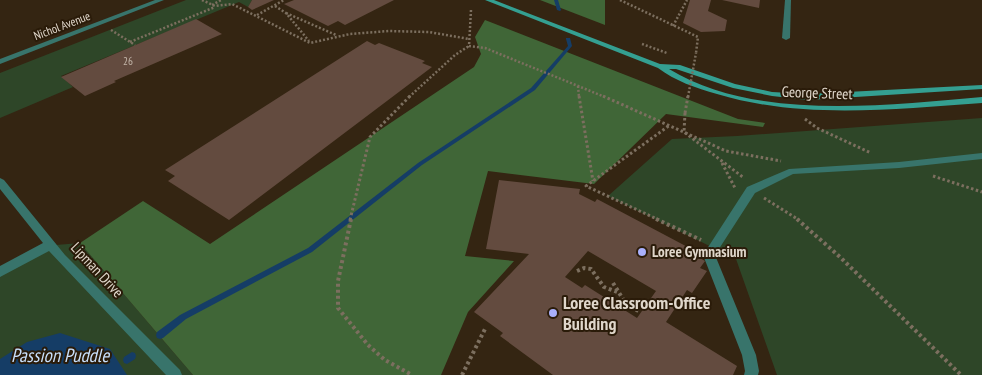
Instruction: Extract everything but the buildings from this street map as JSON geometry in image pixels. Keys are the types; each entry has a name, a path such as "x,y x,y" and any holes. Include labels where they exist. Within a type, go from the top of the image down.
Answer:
{"street":[{"name":"Nichol Avenue","path":"0,62 161,0"},
{"name":"George Street","path":"488,0 659,66 670,74 730,98 787,106 844,109 982,100"},
{"path":"786,38 788,0"},
{"name":"George Street","path":"659,66 677,67 733,86 772,94 808,97 982,86"},
{"path":"751,375 749,356 709,255 742,202 754,189 792,171 899,165 982,156"},
{"name":"Lipman Drive","path":"0,182 61,258 175,375"},
{"path":"0,272 51,244"}],"path":[{"path":"202,0 218,6"},
{"path":"212,5 222,0"},
{"path":"130,42 218,6 232,4 238,0"},
{"path":"257,16 284,0"},
{"path":"620,0 698,37 685,113 684,132"},
{"path":"673,26 686,0"},
{"path":"232,4 310,43 338,35 388,29 443,33 469,39"},
{"path":"275,6 286,14 338,35"},
{"path":"469,46 471,10"},
{"path":"286,14 310,43"},
{"path":"100,23 134,45"},
{"path":"412,375 385,360 368,345 338,308 338,281 342,255 356,203 370,137 414,92 455,55 469,46 485,48 538,69 726,151 783,161"},
{"path":"578,86 582,122 593,181"},
{"path":"787,106 817,128 899,165"},
{"path":"670,125 586,186 713,246"},
{"path":"684,132 754,189 795,217 840,257 961,375"},
{"path":"721,162 742,202"},
{"path":"925,173 982,192"},
{"path":"577,271 584,268 591,269 603,286 617,292"},
{"path":"613,283 626,304 640,312"},
{"path":"462,375 485,329"}],"green space":[{"path":"186,0 252,0 248,7 239,2 61,76 73,87 0,118 0,73"},
{"path":"540,0 605,0 605,25"},
{"path":"485,20 738,119 765,123 763,127 666,114 594,184 488,171 465,256 514,261 468,312 441,375 193,375 80,243 143,201 210,244 474,67 481,54 475,37"},
{"path":"982,118 982,375 777,375 736,259 608,196 672,139"},
{"path":"80,243 193,375 0,375 0,276 56,245"}],"water":[{"name":"Passion Puddle","path":"60,333 110,349 127,375 0,375 0,359 27,342"}],"waterway":[{"path":"556,0 559,10"},
{"path":"160,335 183,317 310,250 420,164 533,89 570,46 568,39"},
{"path":"127,360 132,356"}],"place":[{"name":"Loree Gymnasium","path":"642,252"},
{"name":"Loree Classroom-Office Building","path":"553,313"}]}
